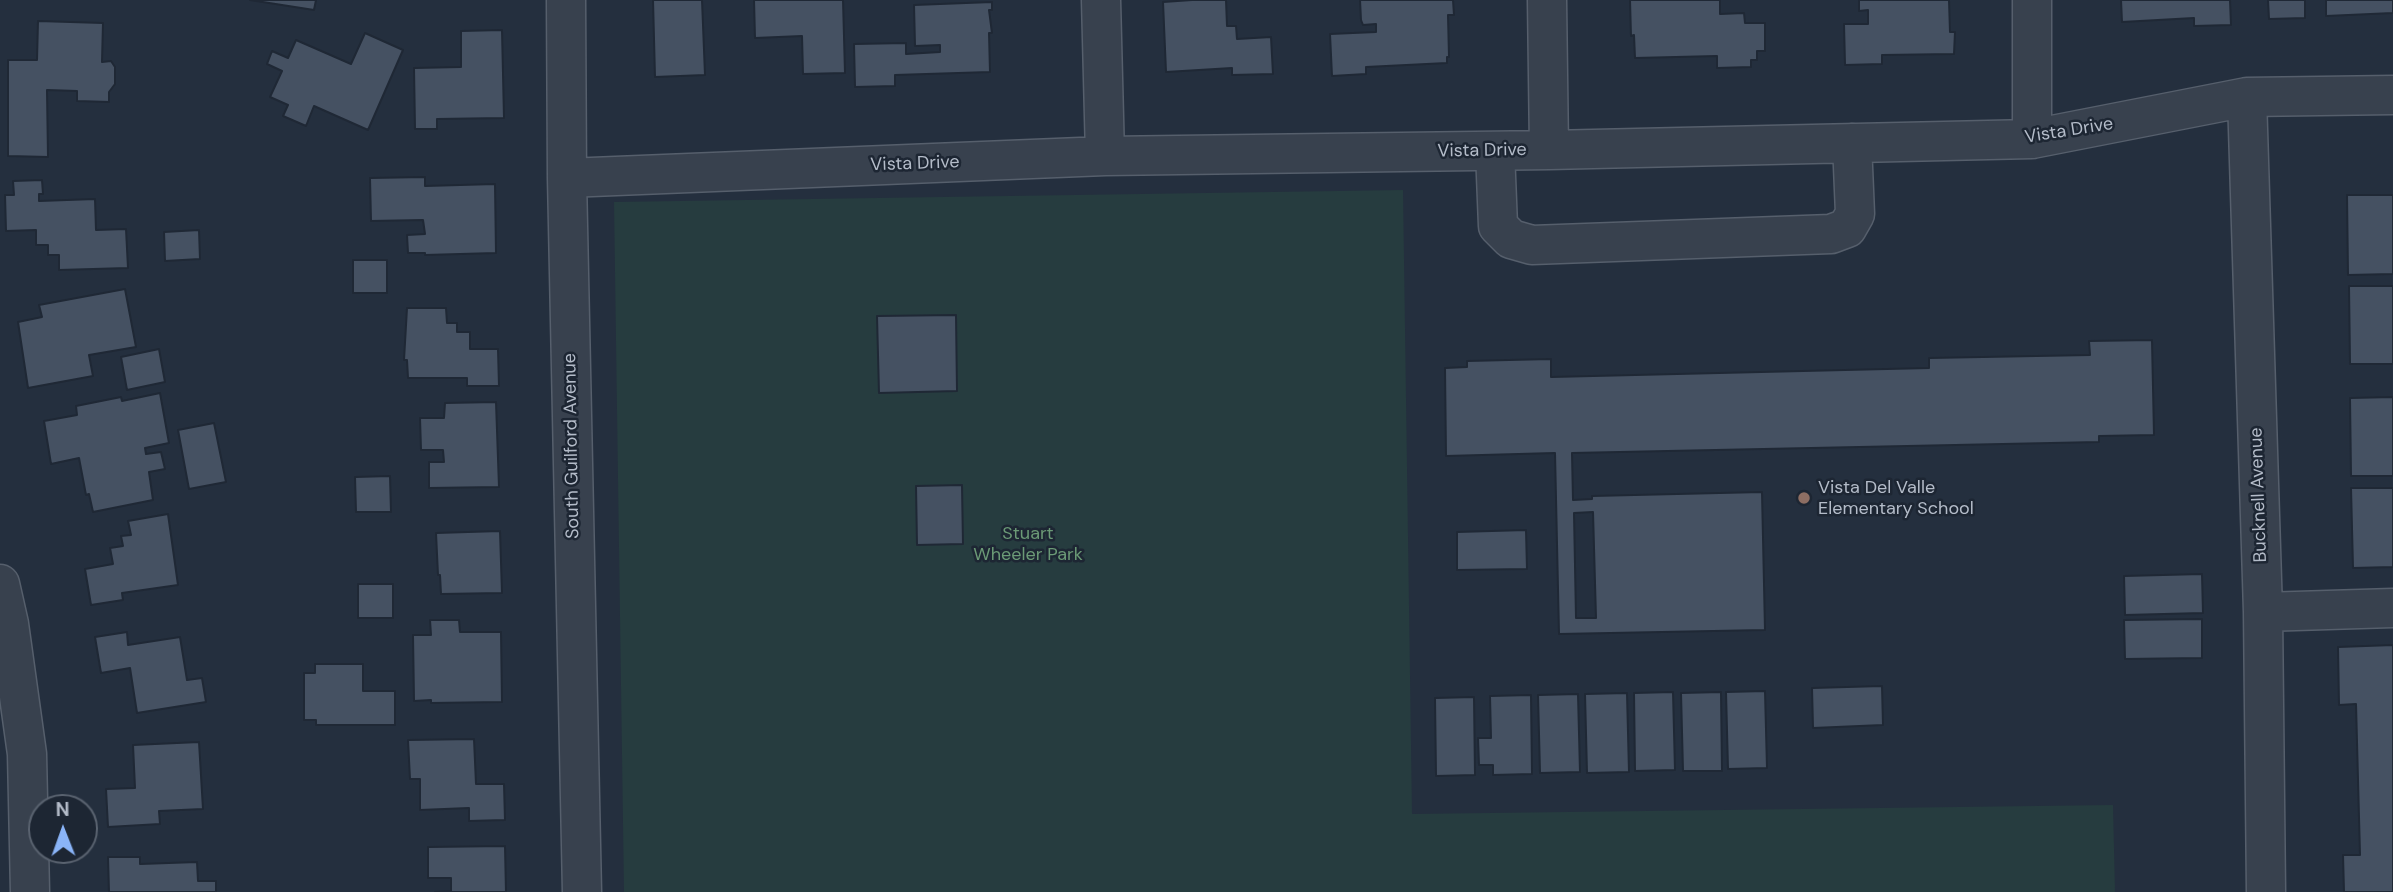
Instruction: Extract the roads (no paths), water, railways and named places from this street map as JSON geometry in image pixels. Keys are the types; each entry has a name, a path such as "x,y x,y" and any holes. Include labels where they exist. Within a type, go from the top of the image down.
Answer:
{"street":[{"name":"South Guilford Avenue","path":"566,0 566,178 582,892"},
{"path":"1101,0 1105,156"},
{"path":"1547,0 1549,150"},
{"path":"2032,0 2032,139"},
{"name":"Vista Drive","path":"566,178 1105,156 1495,151 2032,139 2246,97 2393,95"},
{"name":"Bucknell Avenue","path":"2246,97 2263,612 2266,892"},
{"path":"1495,151 1498,226 1511,239 1532,245 1831,234 1847,228 1855,214 1852,143"},
{"path":"0,584 9,624 27,754 30,892"},
{"path":"2263,612 2393,608"}],"place":[{"name":"Vista Del Valle Elementary School","path":"1804,498"}],"park label":[{"name":"Stuart Wheeler Park","path":"1028,544"}]}
